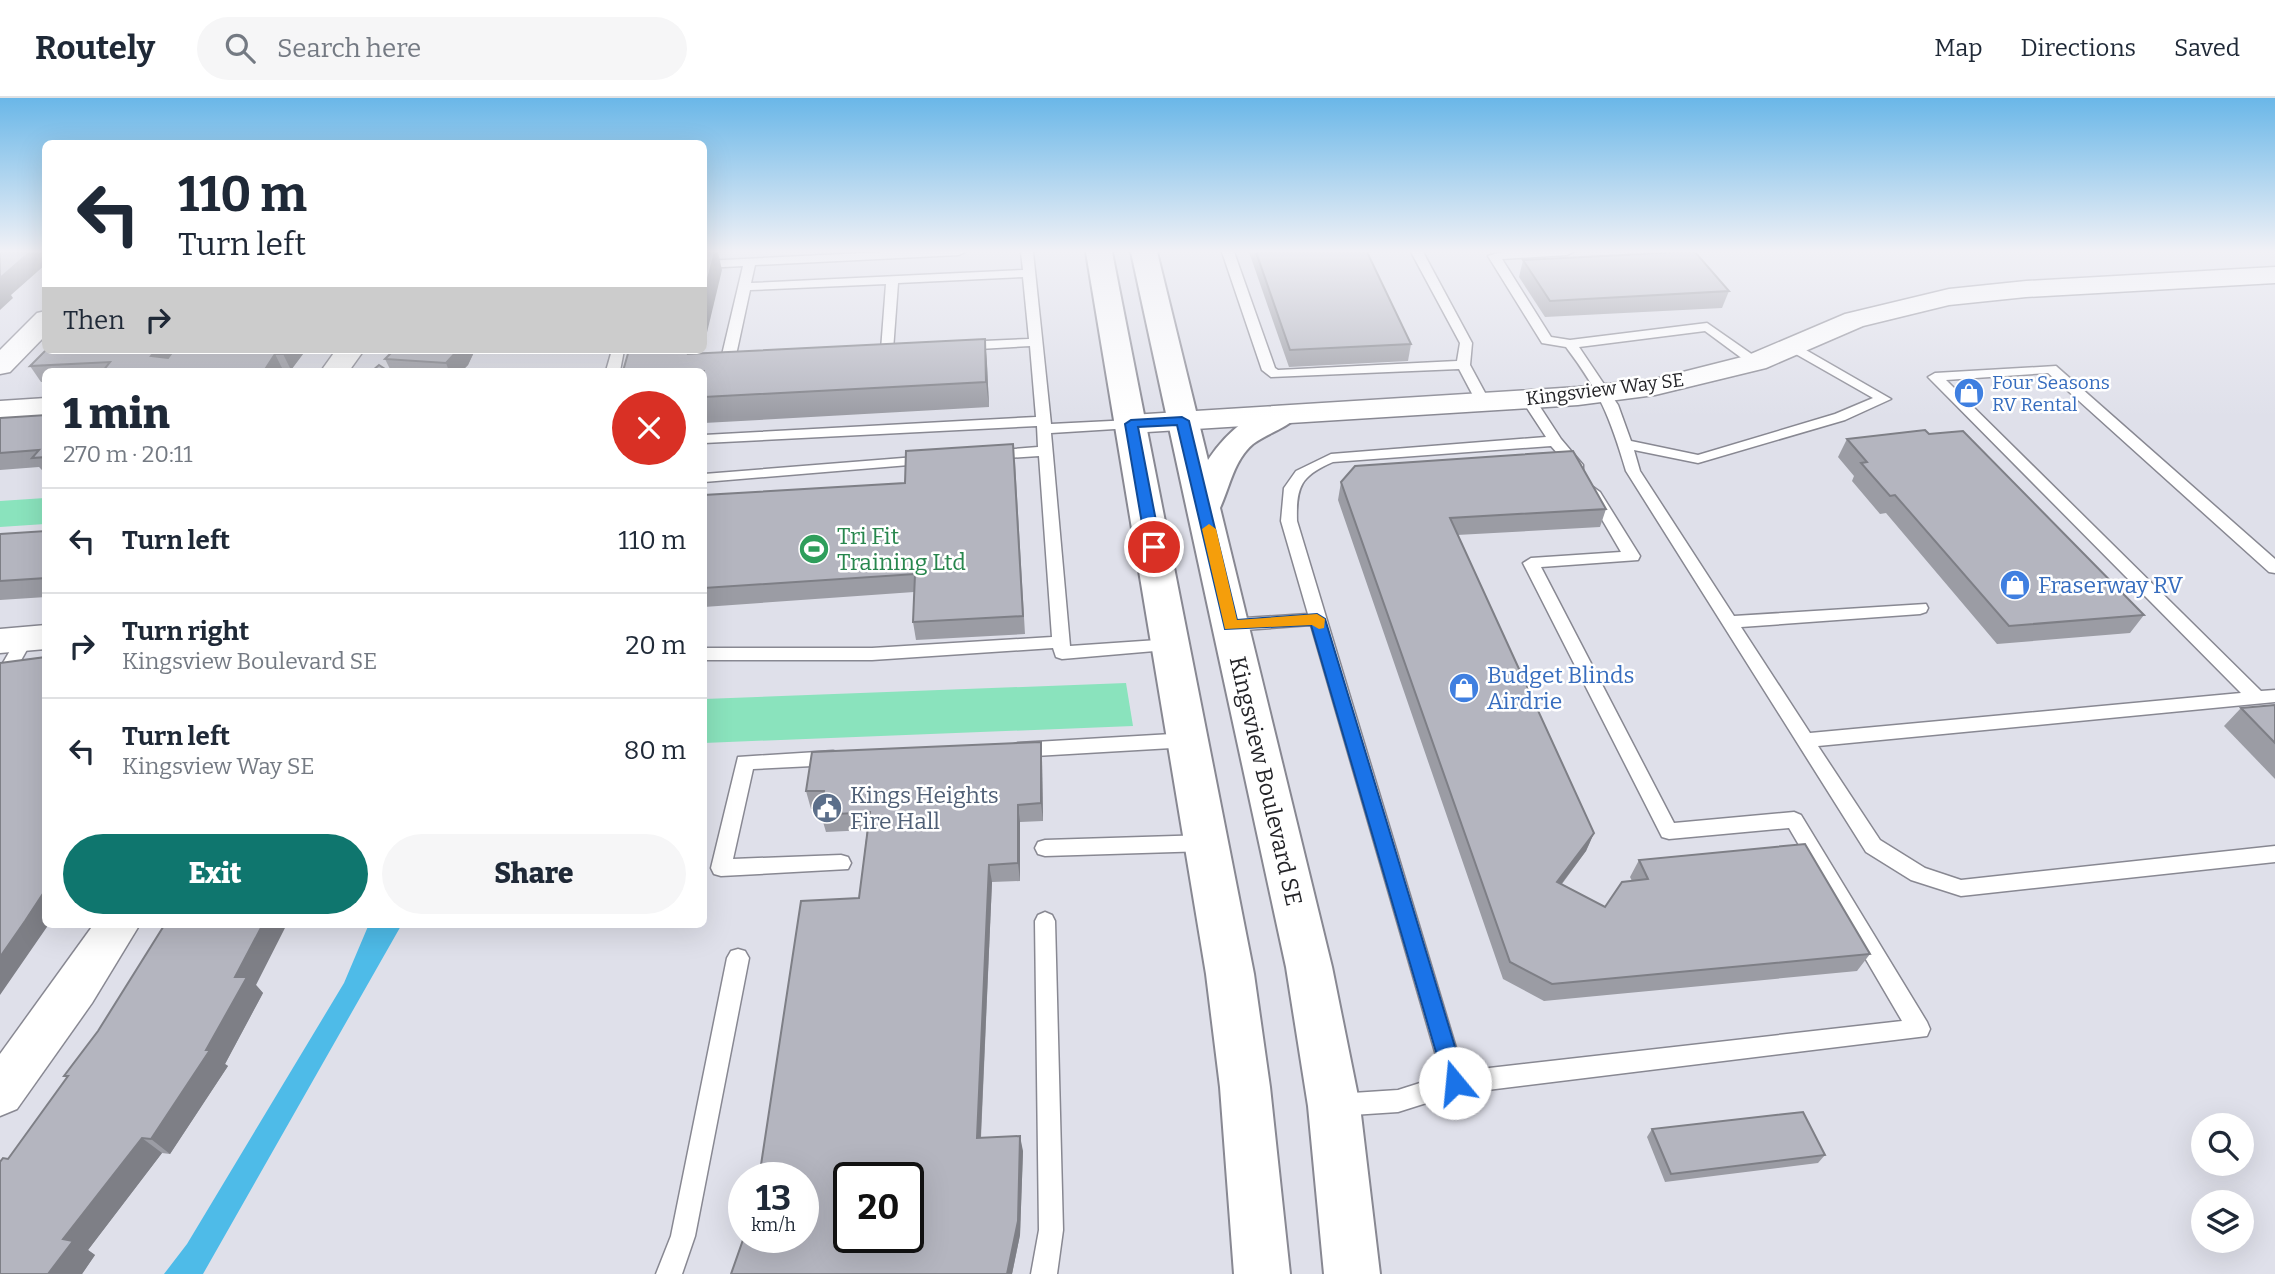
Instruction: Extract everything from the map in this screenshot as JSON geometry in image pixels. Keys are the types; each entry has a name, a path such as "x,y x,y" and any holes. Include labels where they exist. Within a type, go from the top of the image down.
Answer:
{"main road":[{"path":"1109,307 1207,843 1243,1075 1262,1274"},
{"name":"Kingsview Boulevard SE","path":"1156,307 1309,967 1334,1106 1352,1274"},
{"path":"1204,506 1219,468 1232,446 1245,432 1284,414"}],"street":[{"name":"Kingsview Way SE","path":"1131,424 1528,399 1667,385 1756,362 1854,320 1908,307"},
{"path":"0,366 42,323"},
{"path":"0,410 42,407"},
{"path":"0,1093 76,989 115,928"}],"lane":[{"path":"740,307 728,359 755,358"},
{"path":"887,350 890,307"},
{"path":"1032,307 1062,653 1172,645"},
{"path":"1247,307 1269,370 1276,374 1463,365"},
{"path":"1447,307 1466,343 1463,365 1483,402"},
{"path":"1526,307 1547,340 1570,344 1707,327 1756,362"},
{"path":"941,347 1036,342"},
{"path":"1570,344 1593,374 1622,427 1633,471 1873,846 1918,874 1961,888 2275,854"},
{"path":"1625,444 1698,459 1840,417 1884,399 1792,346"},
{"path":"2266,697 1935,377 2051,369 2275,568"},
{"path":"1334,1106 1398,1101 1455,1083 1919,1029 1794,820 1669,831 1531,563 1632,556 1578,467 1555,441 1528,399"},
{"path":"707,439 1131,424"},
{"path":"1455,1083 1289,522 1290,486 1298,474 1331,458 1555,441"},
{"path":"978,456 1046,451"},
{"path":"707,478 950,458"},
{"path":"1728,622 1920,608"},
{"path":"1230,625 1317,619"},
{"path":"0,683 24,639"},
{"path":"707,654 872,654 1061,642"},
{"path":"1805,740 2266,697"},
{"path":"1003,751 1189,740"},
{"path":"841,863 721,869 745,762 853,757"},
{"path":"1045,848 1207,843"},
{"path":"1044,1274 1051,1230 1045,921"},
{"path":"669,1274 683,1236 738,958"}],"green space":[{"path":"42,498 42,524 0,527 0,501"},
{"path":"1126,683 1133,726 707,743 707,699"}],"water":[{"path":"367,928 400,928 203,1274 164,1274 187,1244 344,983"}],"building":[{"path":"1275,307 1393,307 1411,344 1290,350"},
{"path":"985,339 986,382 707,397 707,368 624,368 628,354 707,353"},
{"path":"42,354 153,354 151,356 168,358 171,354 275,354 266,368 105,368 110,362 30,366"},
{"path":"390,354 454,354 446,363 385,359"},
{"path":"42,415 42,457 32,458 39,450 0,453 0,418"},
{"name":"Fraserway RV","path":"1925,430 1929,434 1963,431 2144,615 2009,626 1895,495 1890,496 1861,463 1867,462 1847,439"},
{"path":"1013,444 1023,616 913,622 915,574 707,588 707,495 905,483 906,451"},
{"path":"1573,451 1606,509 1450,518 1594,833 1557,882 1605,907 1622,882 1648,879 1639,860 1805,844 1870,954 1552,984 1510,962 1341,482 1355,466"},
{"path":"42,531 42,578 0,581 0,534"},
{"path":"42,658 42,895 0,957 0,663"},
{"path":"2275,705 2275,743 2241,708"},
{"path":"1041,742 1041,803 1018,805 1018,863 989,865 977,1138 1020,1136 1018,1221 1007,1274 731,1274 738,1253 819,1253 819,1162 761,1162 801,901 859,898 870,812 821,815 824,791 806,791 812,752"},
{"path":"162,928 261,928 235,977 247,977 206,1050 210,1050 151,1139 142,1138 63,1239 73,1241 48,1274 0,1274 0,1162 3,1158 8,1159 98,1031"},
{"path":"1803,1112 1825,1155 1671,1174 1652,1129"}],"slow traffic":[{"path":"1209,529 1230,625 1317,619 1319,624"}],"place":[{"name":"Four Seasons RV Rental","path":"1969,393"},
{"name":"Tri Fit Training Ltd","path":"814,549"},
{"name":"Fraserway RV","path":"2015,585"},
{"name":"Budget Blinds Airdrie","path":"1464,688"},
{"name":"Kings Heights Fire Hall","path":"827,808"}],"route":[{"path":"1154,547 1131,424 1182,421 1230,625 1317,619 1455,1083"}]}
